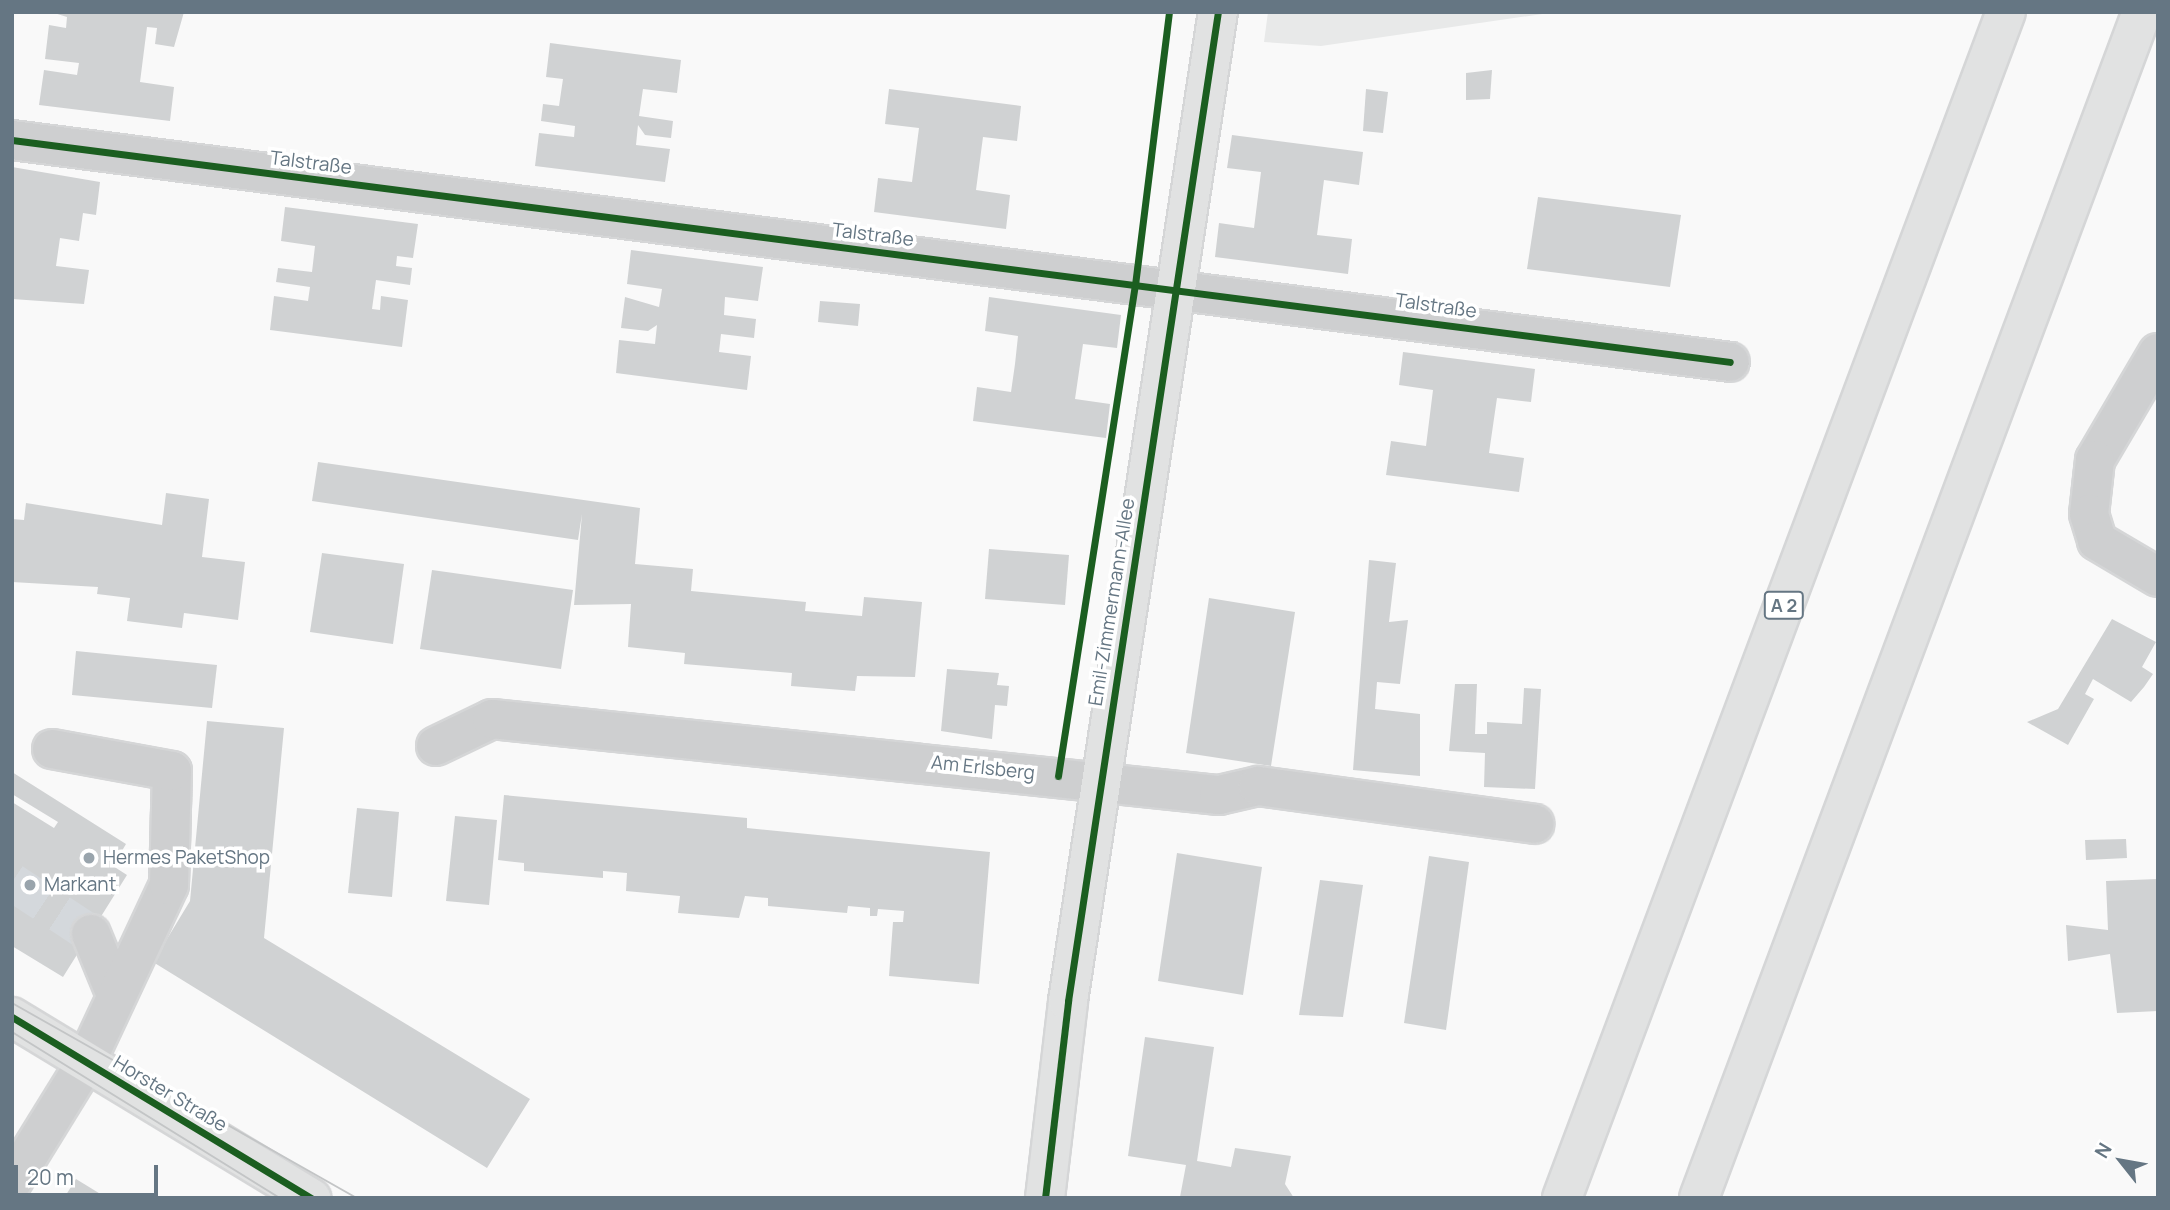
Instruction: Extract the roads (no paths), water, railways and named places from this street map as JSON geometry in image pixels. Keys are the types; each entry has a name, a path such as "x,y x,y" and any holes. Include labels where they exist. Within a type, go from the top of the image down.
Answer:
{"main road":[{"name":"Emil-Zimmermann-Allee","path":"1045,1198 1101,782 1218,12"},
{"name":"A 2","path":"1562,1198 2006,12"},
{"path":"1699,1198 2142,12"},
{"name":"Horster Straße","path":"12,1017 311,1198"}],"street":[{"name":"Talstraße","path":"12,140 1175,288 1730,362"},
{"path":"2158,353 2095,460 2089,514 2097,541 2158,577"},
{"name":"Am Erlsberg","path":"436,746 492,719 1219,795 1258,786 1534,824"},
{"path":"12,1182 86,1062 114,990 169,885 172,771 52,749"},
{"path":"91,934 114,990"}],"tunnel":[{"path":"12,882 91,934"}],"tram line":[{"path":"12,1003 357,1198"},
{"path":"12,1032 280,1198"}],"place":[{"name":"Hermes PaketShop","path":"89,858"},
{"name":"Markant","path":"30,885"}]}
